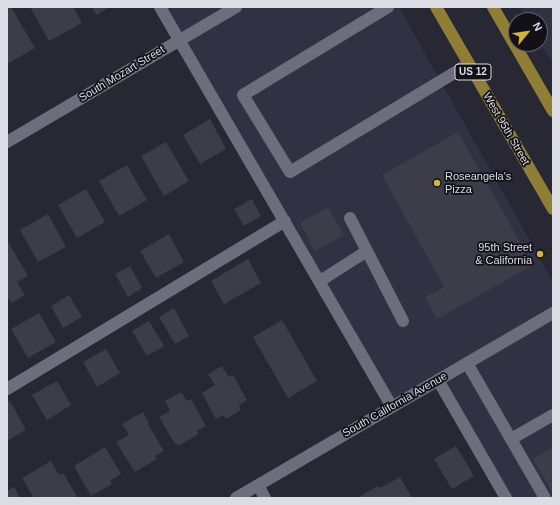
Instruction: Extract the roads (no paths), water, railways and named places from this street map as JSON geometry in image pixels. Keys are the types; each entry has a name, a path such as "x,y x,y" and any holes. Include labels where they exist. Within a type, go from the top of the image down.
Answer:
{"main road":[{"name":"West 95th Street","path":"436,7 553,209"},
{"path":"496,8 553,111"}],"street":[{"path":"160,7 392,407"},
{"name":"South Mozart Street","path":"7,142 236,7"},
{"path":"388,7 243,95 290,172 469,64"},
{"path":"350,218 403,321"},
{"path":"7,388 284,221"},
{"path":"320,281 367,251"},
{"name":"South California Avenue","path":"236,498 553,313"},
{"path":"467,363 511,438 545,490"},
{"path":"438,380 506,498"},
{"path":"511,438 553,415"},
{"path":"258,485 265,498"}],"place":[{"name":"Roseangela's Pizza","path":"437,183"},
{"name":"95th Street & California","path":"540,254"}]}
